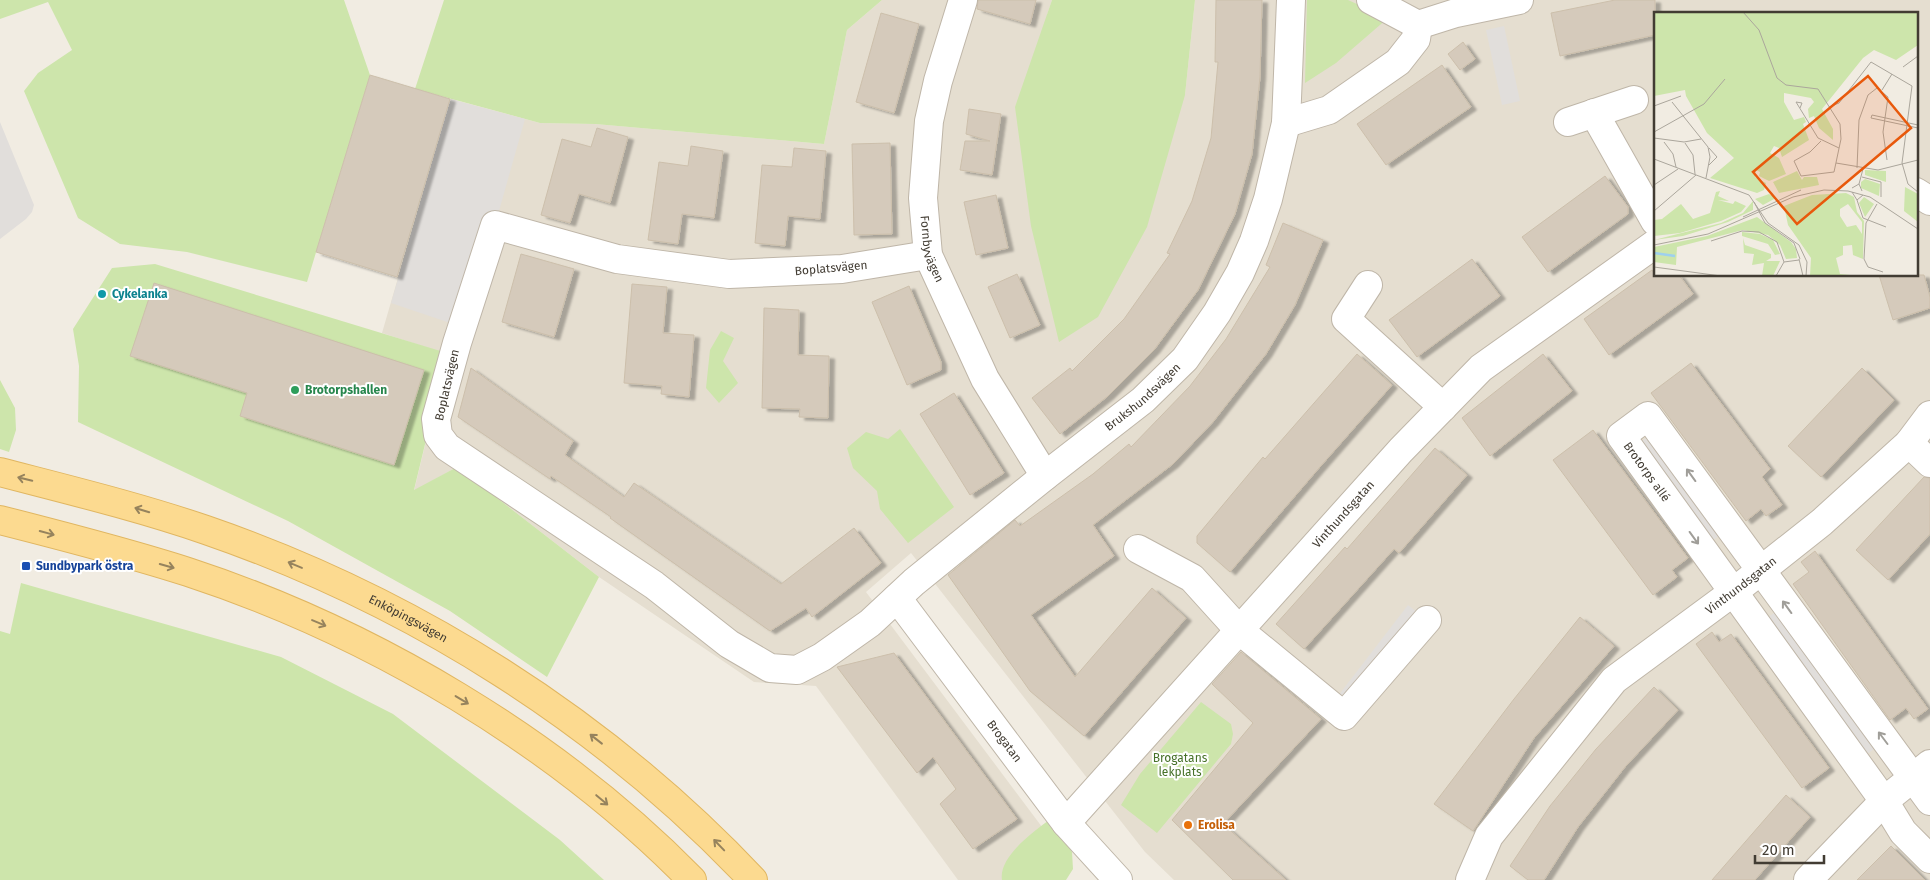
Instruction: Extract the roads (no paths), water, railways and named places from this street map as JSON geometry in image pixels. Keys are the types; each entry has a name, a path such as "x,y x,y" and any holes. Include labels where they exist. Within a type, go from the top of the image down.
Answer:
{"main road":[{"name":"Enköpingsvägen","path":"0,472 106,499 207,530 354,590 434,631 503,673 590,734 645,778 714,839 753,880"},
{"path":"0,520 188,572 271,603 347,636 421,675 482,712 550,759 638,829 692,880"}],"street":[{"name":"Fornbyvägen","path":"963,0 938,81 929,121 923,198 928,255 985,379 1045,476"},
{"name":"Brukshundsvägen","path":"897,598 914,582 1045,476 1143,400 1185,359 1206,328 1240,273 1268,199 1286,123 1291,0"},
{"path":"1371,0 1418,25 1456,13 1518,0"},
{"path":"1286,123 1329,110 1398,62 1416,39 1418,25"},
{"path":"1568,122 1634,100"},
{"path":"1594,113 1654,219"},
{"path":"1918,193 1930,201"},
{"name":"Boplatsvägen","path":"897,598 870,623 822,657 797,670 770,668 729,644 654,585 447,447 438,435 436,419 457,343 495,225 617,259 729,274 842,269 928,255"},
{"name":"Vinthundsgatan","path":"1066,823 1401,450 1481,368 1654,245"},
{"path":"1368,285 1346,319 1443,407"},
{"name":"Vinthundsgatan","path":"1470,880 1489,836 1614,680 1733,593 1822,522 1909,443 1930,415"},
{"name":"Brotorps allé","path":"1930,801 1921,771 1761,571 1648,416 1621,436 1884,801 1904,832 1930,859"},
{"path":"1909,443 1930,463"},
{"path":"1138,549 1192,578 1239,630 1344,716 1427,620"},
{"name":"Brogatan","path":"897,598 1106,876"},
{"path":"1808,880 1884,801 1921,771"}],"place":[{"name":"Cykelanka","path":"102,294"},
{"name":"Brotorpshallen","path":"295,390"},
{"name":"Sundbypark östra","path":"26,566"},
{"name":"Erolisa","path":"1188,825"}],"park label":[{"name":"Brogatans lekplats","path":"1180,765"}]}
